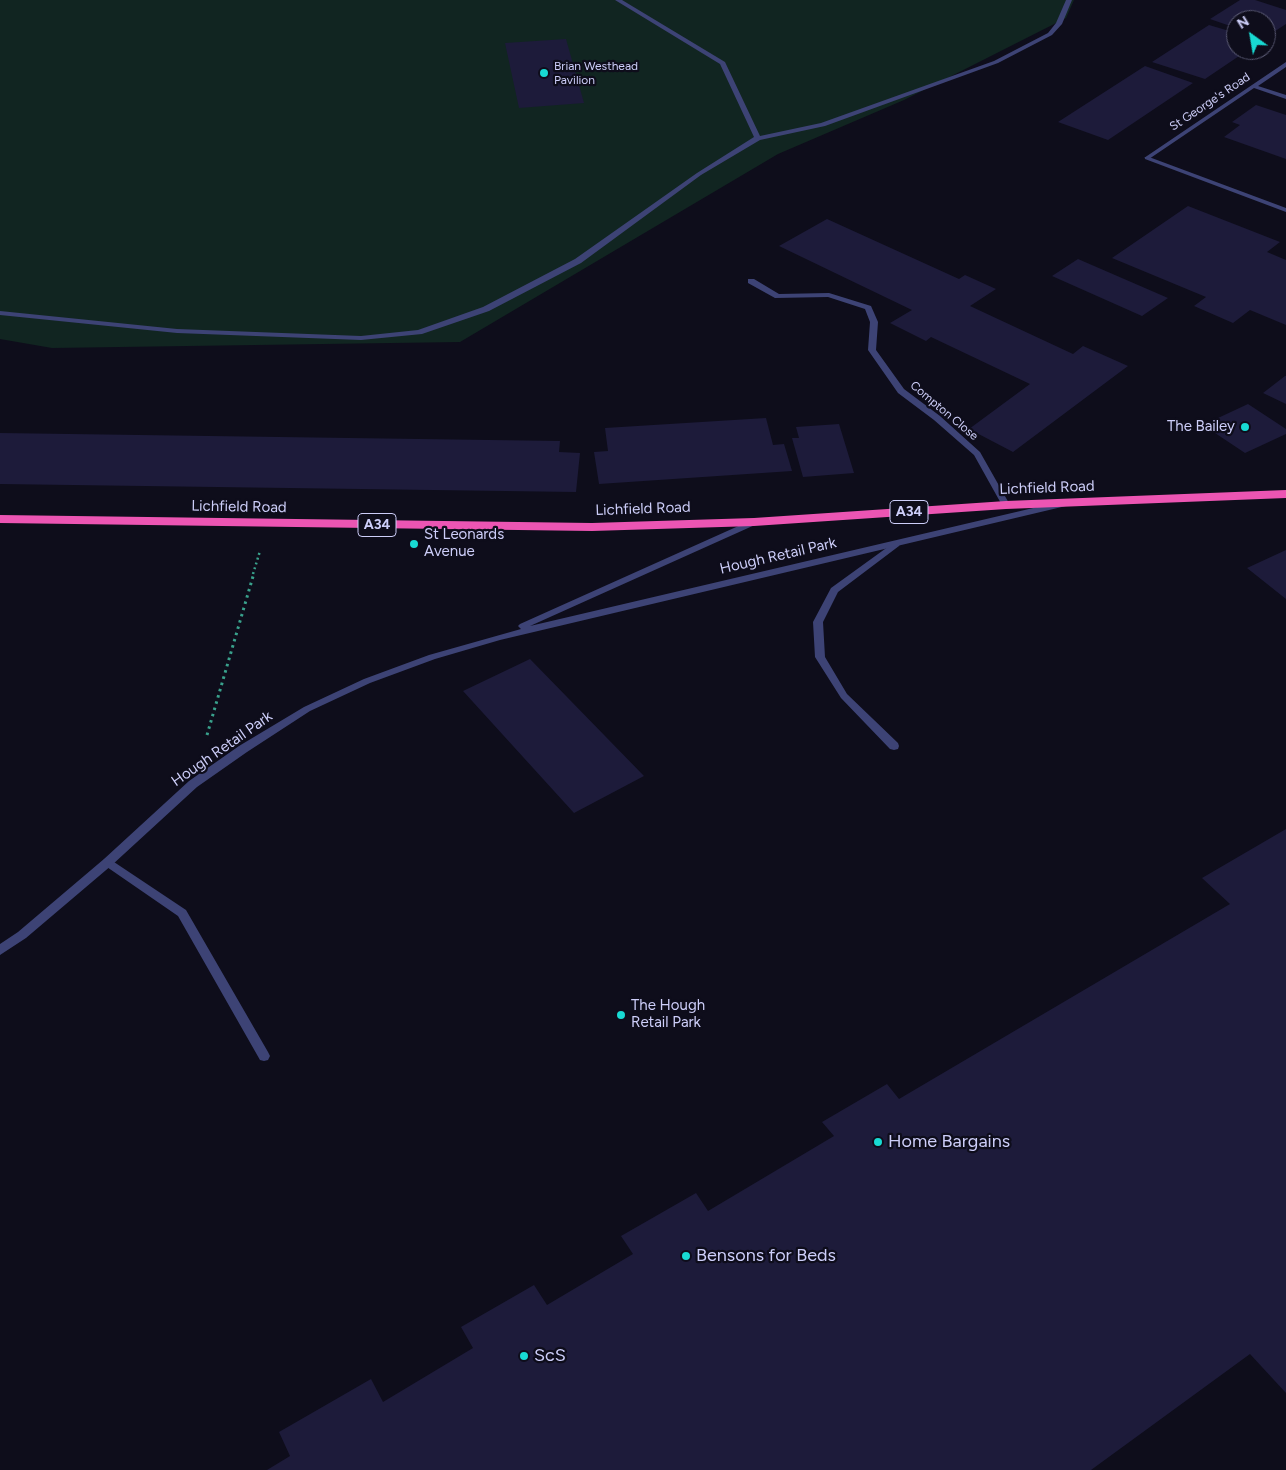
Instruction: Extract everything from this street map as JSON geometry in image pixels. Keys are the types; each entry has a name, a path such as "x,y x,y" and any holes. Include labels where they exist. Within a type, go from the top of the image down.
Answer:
{"highway":[{"name":"Lichfield Road","path":"0,520 592,527 754,522 1006,505 1286,494"}],"street":[{"path":"618,0 723,63 758,138"},
{"path":"0,313 177,331 360,338 419,332 486,308 578,261 700,174 758,138 823,125 996,62 1050,34 1059,24 1069,0"},
{"name":"St George's Road","path":"1286,64 1147,158 1286,210"},
{"path":"1253,86 1286,97"},
{"name":"Compton Close","path":"752,280 778,296 829,295 868,308 874,322 872,350 901,391 936,418 977,454 1006,505"},
{"name":"Hough Retail Park","path":"0,950 22,935 108,862 194,784 243,749 307,709 377,677 432,657 499,637 1064,504"},
{"name":"Hough Retail Park","path":"499,637 754,522"},
{"path":"894,746 844,696 820,657 818,622 834,590 896,544"},
{"path":"108,862 182,913 264,1056"}],"path":[{"path":"194,784 268,524"}],"green space":[{"path":"0,0 1074,0 1066,18 904,100 778,154 460,342 52,348 0,339"}],"building":[{"path":"1240,0 1255,0 1286,10 1286,24 1276,30 1276,10 1226,10 1226,25 1210,19"},
{"path":"1209,25 1226,30 1226,60 1233,60 1205,79 1152,62"},
{"name":"Brian Westhead Pavilion","path":"566,39 584,103 519,108 505,43"},
{"path":"1145,66 1193,83 1108,140 1058,122"},
{"path":"1256,105 1286,115 1286,159 1224,137 1240,125 1232,122"},
{"path":"1188,206 1280,242 1267,252 1286,260 1286,325 1250,310 1233,323 1194,306 1206,297 1112,258"},
{"path":"827,219 959,279 965,275 996,289 970,306 1073,354 1083,346 1128,366 1013,452 969,429 1030,384 931,337 926,341 890,323 912,310 779,246"},
{"path":"1078,259 1168,298 1142,316 1052,276"},
{"path":"1286,376 1286,404 1263,393"},
{"name":"The Bailey","path":"1248,404 1286,429 1286,434 1245,453 1203,425"},
{"path":"766,418 773,445 784,444 792,471 599,484 594,452 608,451 605,428"},
{"path":"839,424 854,473 803,477 792,438 799,438 796,427"},
{"path":"0,433 560,441 559,452 580,453 576,492 0,484"},
{"path":"1286,550 1286,599 1247,568"},
{"path":"530,659 644,776 574,813 463,691"},
{"path":"1286,829 1286,1393 1250,1354 1091,1470 267,1470 290,1456 279,1432 371,1379 383,1402 473,1348 461,1327 534,1285 547,1305 633,1254 621,1236 696,1193 708,1211 834,1136 822,1122 887,1084 899,1099 1230,904 1202,878"}],"place":[{"name":"Brian Westhead Pavilion","path":"544,73"},
{"name":"The Bailey","path":"1245,427"},
{"name":"St Leonards Avenue","path":"414,544"},
{"name":"The Hough Retail Park","path":"621,1015"},
{"name":"Home Bargains","path":"878,1142"},
{"name":"Bensons for Beds","path":"686,1256"},
{"name":"ScS","path":"524,1356"}]}
